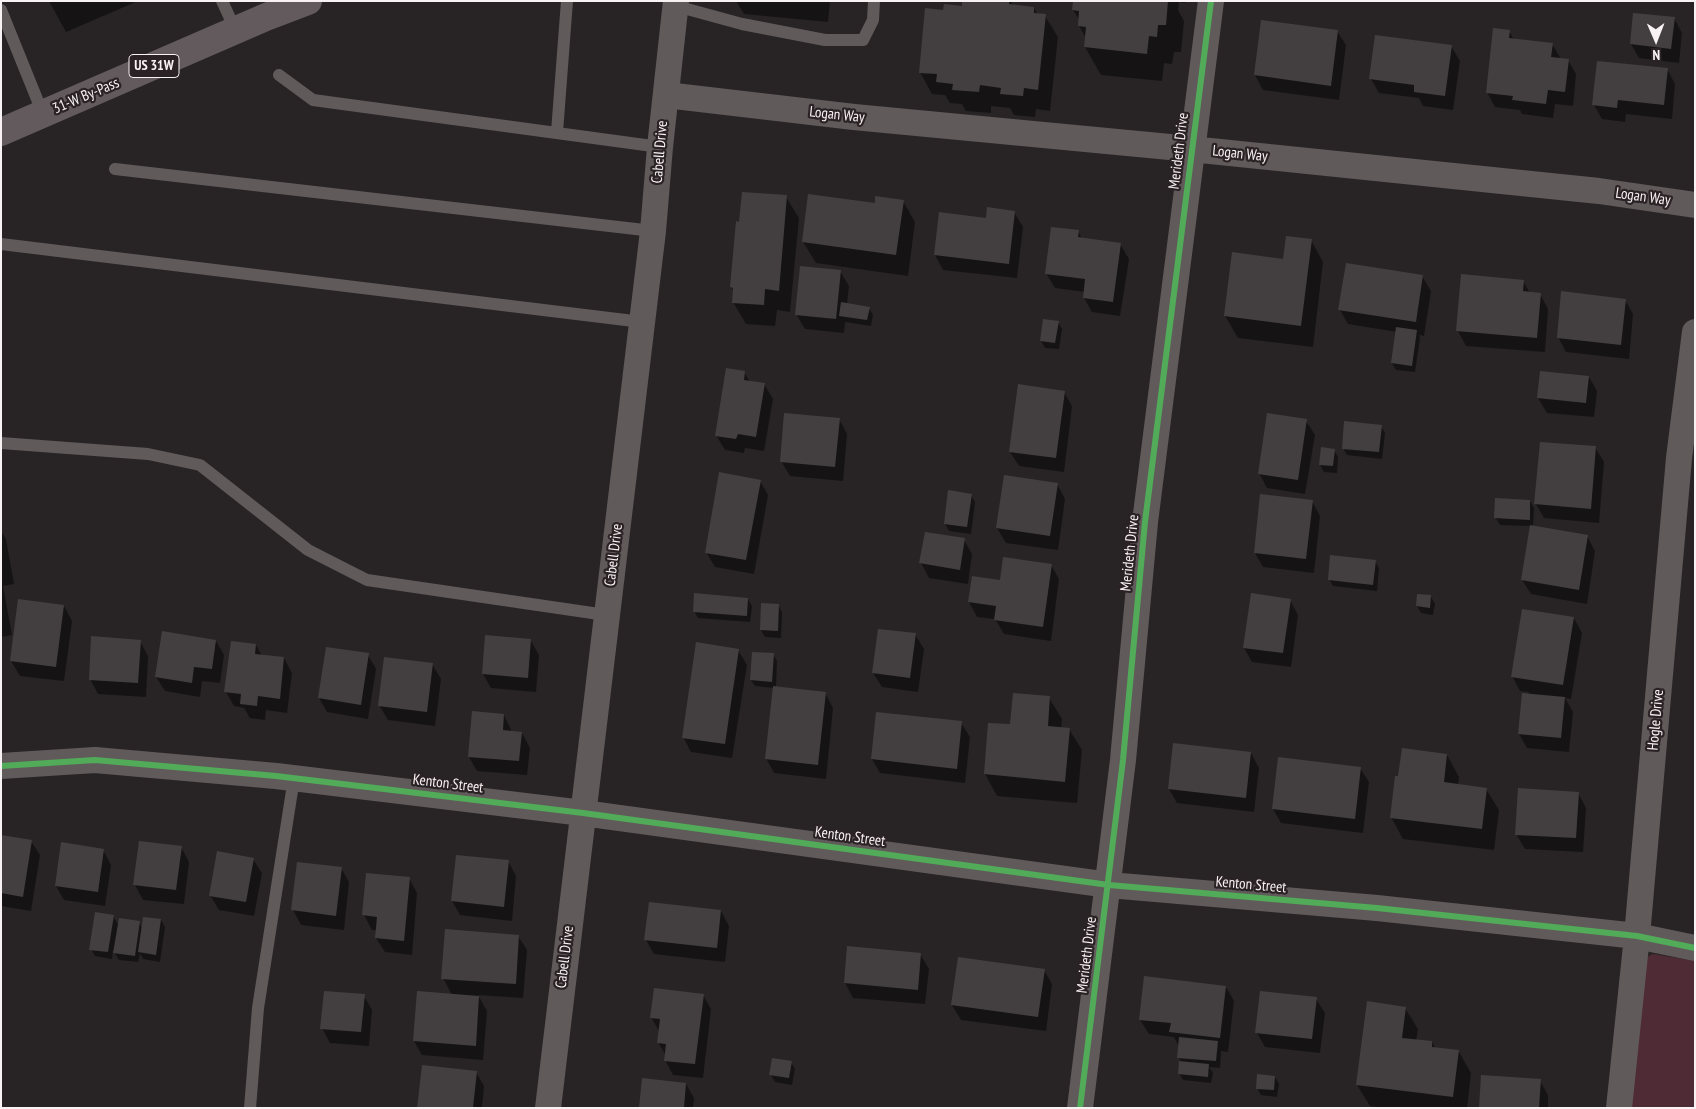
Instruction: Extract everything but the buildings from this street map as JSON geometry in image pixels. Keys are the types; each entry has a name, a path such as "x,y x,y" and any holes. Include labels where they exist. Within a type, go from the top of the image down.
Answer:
{"main road":[{"name":"31-W By-Pass","path":"1,132 308,1"}],"street":[{"name":"Merideth Drive","path":"1080,1108 1123,760 1145,522 1211,1"},
{"name":"Cabell Drive","path":"548,1108 653,231 676,4"},
{"name":"Logan Way","path":"666,95 854,118 1191,149 1599,191 1695,205"},
{"name":"Hogle Drive","path":"1619,1108 1687,458 1695,332"},
{"name":"Kenton Street","path":"1,766 95,760 294,778 583,813 1109,885 1376,908 1637,936 1695,948"}],"lane":[{"path":"222,1 236,31"},
{"path":"557,132 568,1"},
{"path":"676,4 742,24 825,40 863,40 873,20 874,1"},
{"path":"1,10 43,114"},
{"path":"279,75 313,100 557,132 660,148"},
{"path":"114,169 653,231"},
{"path":"1,244 642,322"},
{"path":"1,443 148,454 200,465 308,550 367,580 606,615"},
{"path":"250,1108 258,1008 294,778"}],"shaded area":[{"path":"1653,954 1695,961 1695,1108 1629,1108 1647,957"}],"cycle path":[{"path":"1080,1108 1123,760 1145,522 1211,1"},
{"path":"1,766 95,760 276,776 583,813 1109,885 1377,908 1637,936 1695,948"}]}
